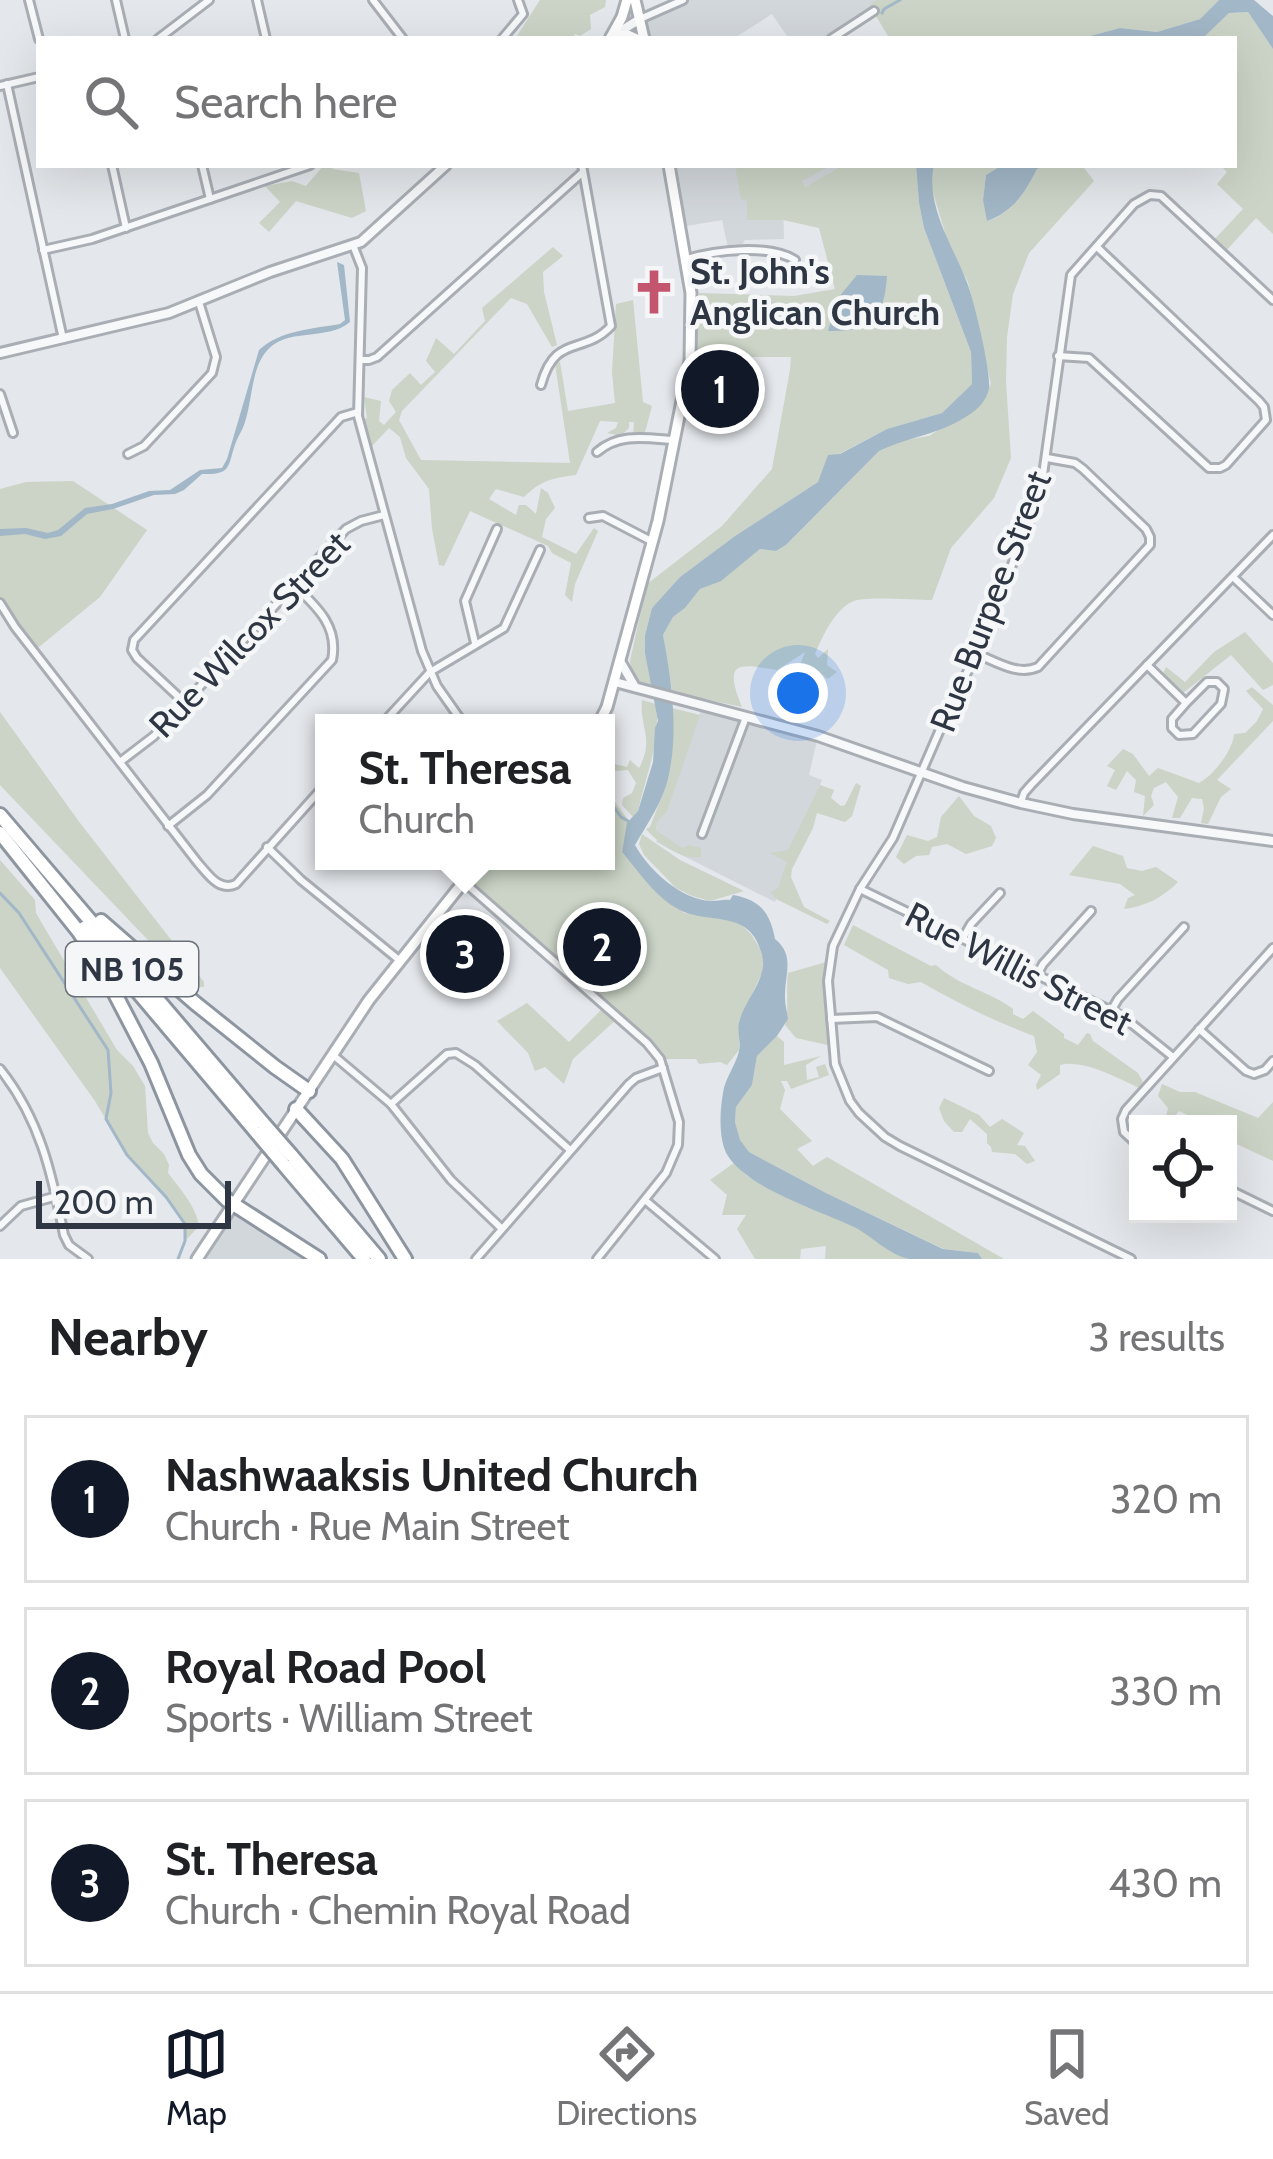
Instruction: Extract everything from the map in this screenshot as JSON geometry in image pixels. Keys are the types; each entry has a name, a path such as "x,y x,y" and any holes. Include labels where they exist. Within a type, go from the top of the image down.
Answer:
{"highway":[{"name":"NB 105","path":"0,815 5,832 287,1160 364,1259"},
{"path":"5,832 119,938 243,1042 309,1090"},
{"path":"5,832 98,961 151,1064 189,1155 210,1184 319,1259"},
{"path":"296,1109 342,1159 405,1259"},
{"name":"NB 105","path":"287,1160 379,1259"}],"main road":[{"path":"631,0 641,36"},
{"path":"611,36 631,0"},
{"path":"604,714 652,542 690,356 687,260 670,168"},
{"path":"197,1259 399,960 472,870"}],"street":[{"path":"29,0 38,36"},
{"path":"116,0 124,36"},
{"path":"162,36 209,0"},
{"path":"257,0 265,36"},
{"path":"373,0 401,36"},
{"path":"505,36 523,14 518,0"},
{"path":"613,36 683,0"},
{"path":"836,36 874,11"},
{"path":"172,28 174,36"},
{"path":"36,78 4,85 63,339"},
{"path":"113,168 126,228"},
{"path":"203,168 210,200"},
{"path":"43,250 126,228 295,168"},
{"path":"0,353 129,325 361,242 443,168"},
{"path":"361,360 377,357 583,169"},
{"path":"541,385 554,355 611,326 583,169"},
{"name":"Rue Burpee Street","path":"1131,1259 885,1137 859,1113 834,1059 830,961 838,933 893,838 977,654 1041,490 1071,275 1142,198 1161,196 1273,299"},
{"path":"353,245 362,268 358,412 430,672 458,714"},
{"path":"1058,356 1089,358 1209,468 1226,465 1266,420 1259,400 1096,246"},
{"path":"687,260 737,251 782,252 795,260"},
{"path":"128,454 144,446 212,373 216,357 200,302"},
{"path":"0,394 13,433"},
{"path":"184,702 134,654 134,640 341,417 358,412"},
{"path":"597,452 609,442 630,438 676,441"},
{"path":"977,654 1019,671 1038,668 1150,545 1146,529 1083,469 1046,458"},
{"name":"Rue Wilcox Street","path":"120,762 148,741 346,529 384,515"},
{"path":"590,518 603,516 652,542"},
{"path":"475,644 464,606 497,530"},
{"path":"1021,803 1024,793 1273,535"},
{"path":"391,714 430,672 504,628 540,550"},
{"path":"1233,577 1273,615"},
{"path":"168,826 207,795 332,660 334,645 324,614 294,585"},
{"path":"0,603 168,826 217,883 236,884 315,796"},
{"path":"620,661 640,690"},
{"path":"1147,665 1186,703"},
{"path":"615,682 818,736 1021,803 1273,841"},
{"path":"1207,682 1224,689 1221,704 1193,734 1184,736 1175,733 1171,724 1186,703 1207,682"},
{"path":"608,707 624,690 640,690"},
{"path":"702,834 746,717"},
{"path":"267,848 399,960"},
{"path":"463,881 647,1043 663,1068 679,1122 680,1139 670,1168 597,1259"},
{"name":"Rue Willis Street","path":"860,889 1111,1011 1136,1025 1173,1057"},
{"path":"963,938 1000,893"},
{"path":"1036,975 1091,911"},
{"path":"1111,1011 1184,927"},
{"path":"1129,1137 1122,1119 1130,1105 1273,948"},
{"path":"830,1018 877,1016 989,1071"},
{"path":"1199,1029 1246,1071 1265,1070 1273,1061"},
{"path":"392,1104 447,1054 456,1053 570,1150"},
{"path":"333,1054 392,1104 451,1180 502,1228"},
{"path":"476,1259 629,1084 663,1068"},
{"path":"0,1069 36,1126 49,1161 64,1235 88,1259"},
{"path":"1237,1193 1273,1211"},
{"path":"0,1226 22,1206 57,1196"},
{"path":"645,1200 715,1259"}],"shaded area":[{"path":"683,0 876,0 870,5 874,11 836,36 787,36 772,14 738,36 643,36 640,19"},
{"path":"670,168 838,168 783,200 784,239 745,240 737,252 729,252 722,220 681,227"},
{"path":"702,706 818,736 809,775 822,780 775,902 656,842 657,822 667,812"},
{"path":"233,1204 319,1259 197,1259"}],"green space":[{"path":"540,0 606,0 605,7 590,15 591,29 580,36 517,36"},
{"path":"876,0 1219,0 1200,19 1157,32 1120,28 1090,36 888,36 869,5"},
{"path":"1248,12 1273,49 1273,234 1256,218 1224,253 1212,242 1243,209 1217,184 1227,172 1223,168 1237,168 1237,36 1205,36 1229,13"},
{"path":"321,168 359,173 366,211 352,218 296,201 269,232 259,223 280,202 265,186 292,181 306,186"},
{"path":"735,168 826,168 802,181 805,187 838,168 916,168 924,228 971,352 972,384 942,413 887,429 839,454 818,482 680,577 652,608 645,635 653,687 633,680 630,661 647,584 722,526 772,469 790,370 791,357 697,357 699,293 794,296 835,289 819,228 783,220 747,220 747,201 741,199"},
{"path":"933,168 996,168 986,175 983,200 988,221 1017,201 1037,169 1084,168 1094,181 1029,253 1013,294 1006,382 1011,458 994,498 951,548 932,600 881,598 854,601 841,609 815,654 818,658 828,649 827,665 837,672 828,679 816,670 810,677 798,670 805,652 777,670 738,668 734,680 742,707 672,692 663,635 700,589 721,580 760,549 776,551 786,545 879,451 899,441 929,436 984,401 991,384 968,282 949,246 930,182"},
{"path":"553,247 563,256 543,272 557,345 552,347 527,304 511,298 402,411 399,420 421,460 570,463 555,364 560,362 568,411 615,403 616,304 633,300 643,402 652,406 644,436 633,436 634,422 629,422 621,436 607,433 618,422 600,421 576,475 548,481 524,497 496,489 489,499 516,515 519,505 536,514 541,488 555,508 546,519 542,537 576,554 594,528 598,531 572,602 565,595 571,563 548,546 470,511 444,566 439,565 429,489 406,458 400,437 389,428 371,447 363,420 367,418 364,397 381,401 379,421 384,425 396,412 389,401 392,390 410,373 421,385 435,372 426,361 436,338 454,354 485,321 482,308"},
{"path":"73,481 147,530 100,597 34,651 0,603 0,489 26,482"},
{"path":"1245,632 1273,663 1273,685 1263,690 1231,655 1183,693 1163,674 1166,667 1185,682 1214,652"},
{"path":"1252,687 1273,705 1273,721 1217,780 1231,789 1221,797 1208,824 1201,823 1202,799 1192,798 1180,818 1172,818 1178,797 1166,782 1154,788 1154,805 1143,816 1145,796 1134,792 1136,780 1127,771 1116,790 1107,786 1115,770 1107,766 1123,749 1133,754 1149,776 1158,768 1199,783 1205,779 1226,754 1234,734 1245,733 1257,721 1263,709 1246,691"},
{"path":"642,700 656,704 656,731 633,817 622,805 636,783 628,770 615,771 615,764 627,767 630,760 639,768 644,758"},
{"path":"672,708 700,715 667,812 656,830 682,848 701,848 701,857 678,854 646,829 665,788"},
{"path":"0,712 204,987 196,987 168,961 0,785"},
{"path":"856,783 861,786 852,816 845,822 817,813 792,869 804,907 830,921 827,924 776,899 771,892 778,888 787,862 770,853 788,850 820,785 834,790 831,798 841,806"},
{"path":"959,796 974,816 991,826 996,838 992,846 966,854 947,844 932,847 929,855 904,864 896,857 907,835 928,841 937,837 941,817"},
{"path":"615,802 629,821 622,852 684,913 740,924 759,947 762,973 739,1023 739,1050 727,1065 660,1059 618,1018 573,1059 564,1084 545,1067 535,1071 528,1053 497,1021 527,1003 569,1042 605,1006 463,881 472,870 615,870"},
{"path":"642,834 680,860 744,891 710,901 676,888 644,855 639,844"},
{"path":"1093,846 1123,856 1127,868 1156,867 1178,882 1153,900 1124,909 1128,898 1135,895 1120,884 1069,875"},
{"path":"0,860 35,900 36,913 50,937 117,1050 145,1086 148,1133 164,1154 168,1173 187,1198 199,1226 185,1241 185,1224 127,1155 95,1101 0,968"},
{"path":"853,925 936,965 1023,1019 1033,1011 1078,1045 1090,1034 1143,1082 1139,1088 1100,1070 1069,1064 1060,1065 1060,1074 1037,1090 1041,1075 1028,1065 1037,1052 1034,1036 921,982 889,978 888,970 844,945"},
{"path":"830,961 832,1046 796,1038 785,1025 788,973"},
{"path":"777,1036 784,1042 784,1065 821,1056 806,1065 807,1080 819,1077 816,1067 825,1064 829,1075 791,1089 787,1081 781,1081 785,1090 780,1109 812,1141 797,1149 813,1166 827,1157 1004,1259 982,1259 978,1253 944,1249 749,1152 740,1141 736,1107 752,1085 757,1056"},
{"path":"1162,1084 1258,1118 1273,1102 1273,1161 1237,1144 1237,1115 1179,1111 1166,1115 1168,1108 1158,1096"},
{"path":"944,1098 979,1115 990,1127 1002,1119 1024,1133 1017,1145 1025,1146 1035,1161 1027,1164 1015,1154 992,1152 987,1134 970,1119 962,1132 954,1132 939,1108"},
{"path":"734,1163 747,1176 873,1236 908,1259 825,1259 826,1246 801,1249 800,1259 755,1259 737,1229 746,1215 722,1215 727,1195 710,1180"}],"water":[{"path":"1219,0 1254,0 1273,16 1273,49 1248,12 1229,13 1205,36 1090,36 1120,28 1157,32 1200,19"},
{"path":"916,168 934,168 936,209 969,288 981,335 987,396 961,420 879,451 786,545 776,551 760,549 721,581 700,589 673,617 663,635 673,710 670,767 660,801 635,845 657,873 688,895 711,901 730,900 733,895 757,904 785,952 788,1019 757,1056 752,1085 736,1107 740,1140 749,1152 943,1249 978,1253 982,1259 902,1257 738,1168 723,1142 722,1100 739,1051 739,1023 762,973 757,940 739,924 671,905 622,852 627,823 638,811 653,762 658,721 645,653 652,608 680,577 818,482 828,455 840,454 887,429 942,413 972,384 971,352 919,203"},
{"path":"997,168 1040,168 1011,207 987,221 986,175"},
{"path":"337,262 344,265 350,322 283,340 265,353 244,425 224,471 202,474 175,494 154,495 87,514 61,536 0,536 0,529 58,530 85,508 170,490 200,470 222,468 259,350 287,334 345,320"},
{"path":"857,275 887,276 879,312 855,329 828,331 838,298"}],"waterway":[{"path":"882,13 900,0"},
{"path":"615,809 628,821"},
{"path":"0,893 19,913 108,1050 111,1093 106,1119 127,1155 185,1224 178,1259"}],"place":[{"name":"St. John's Anglican Church","path":"654,292"},
{"name":"Nashwaaksis United Church","path":"720,389"},
{"name":"Royal Road Pool","path":"602,947"},
{"name":"St. Theresa","path":"465,954"}]}
